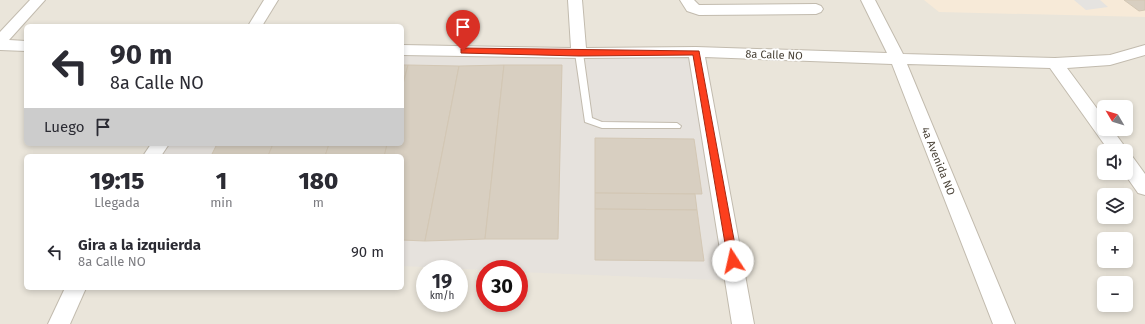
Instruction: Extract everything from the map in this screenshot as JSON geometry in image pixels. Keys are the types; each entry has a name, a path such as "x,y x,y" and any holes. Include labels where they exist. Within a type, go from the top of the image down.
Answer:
{"street":[{"path":"0,41 38,0"},
{"path":"256,24 272,0"},
{"path":"575,0 579,53"},
{"name":"4a Avenida NO","path":"868,0 897,58 1004,324"},
{"path":"689,4 699,10 792,4 816,8"},
{"path":"0,45 24,46"},
{"name":"8a Calle NO","path":"404,50 579,53 696,52 1055,63 1110,60 1145,50"},
{"path":"696,52 743,324"},
{"path":"1055,63 1114,144"},
{"path":"1133,170 1144,185"},
{"path":"59,324 75,290"}],"lane":[{"path":"579,53 588,120 602,125 677,126"}],"shaded area":[{"path":"0,0 1145,0 1145,324 0,324"},
{"path":"924,0 1145,0 1145,17 939,12"},
{"path":"1074,0 1100,0 1108,7 1086,10"},
{"path":"404,53 699,54 740,281 528,272 528,260 476,260 476,270 468,269 468,260 416,260 416,267 404,266 404,154 156,154 162,146 404,146"}],"building":[{"path":"1124,0 1145,0 1145,10 1139,11"},
{"path":"404,65 408,65 404,80"},
{"path":"408,65 459,66 425,241 404,240 404,154 384,154 386,146 404,146 404,80"},
{"path":"504,65 485,239 425,241 459,66"},
{"path":"504,65 562,65 558,239 485,239"},
{"path":"595,138 694,139 702,194 595,193"},
{"path":"216,146 272,146 269,154 212,154"},
{"path":"272,146 328,146 326,154 269,154"},
{"path":"328,146 386,146 384,154 326,154"},
{"path":"595,193 695,194 697,210 595,209"},
{"path":"595,209 697,210 704,261 595,260"}],"route":[{"path":"463,51 579,53 696,52 733,261"}]}
